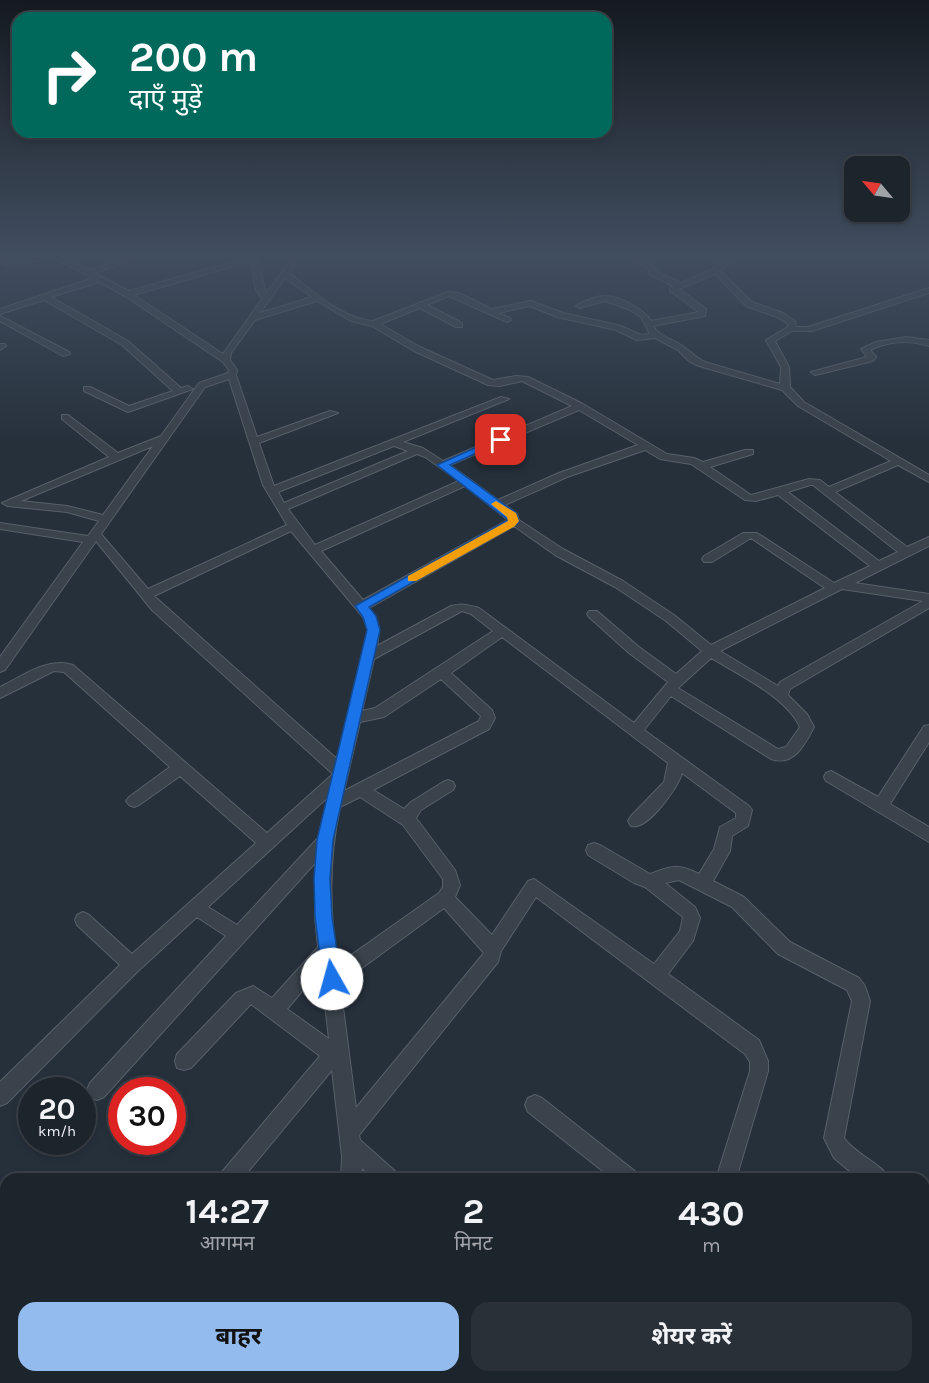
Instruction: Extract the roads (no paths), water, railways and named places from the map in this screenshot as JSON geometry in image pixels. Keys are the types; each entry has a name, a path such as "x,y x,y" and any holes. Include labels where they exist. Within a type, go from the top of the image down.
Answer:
{"street":[{"path":"79,317 124,343 180,392"},
{"path":"161,317 226,360 233,370 232,375 271,491 293,526 362,606 374,630 325,840 322,879 323,917 332,979 337,1050 350,1139 351,1173"},
{"path":"226,360 227,353 252,318 257,317"},
{"path":"350,317 362,324 374,324 394,317"},
{"path":"443,317 459,325"},
{"path":"500,317 507,320"},
{"path":"566,317 618,328 640,338 655,335"},
{"path":"643,317 655,335 681,348 692,359 785,388 801,404 929,479"},
{"path":"649,324 694,317"},
{"path":"782,317 792,324 789,329"},
{"path":"785,388 785,367 770,340 789,329 808,329 847,317"},
{"path":"0,318 66,354"},
{"path":"374,324 417,349 491,383 498,385 522,377 580,406 668,459 690,459 749,498 813,482 828,491 906,552"},
{"path":"815,372 870,360 872,357 865,350 879,344 916,338 929,344"},
{"path":"87,389 128,409 232,375"},
{"path":"0,667 202,385"},
{"path":"271,491 504,399"},
{"path":"442,465 580,406"},
{"path":"254,441 333,412"},
{"path":"65,417 116,457"},
{"path":"4,503 163,437"},
{"path":"395,442 419,450 442,465 513,516 514,521 568,558 619,584 670,618 710,651 781,694 807,727 790,754 784,756 776,754 673,685 592,614"},
{"path":"497,505 563,475 645,446"},
{"path":"282,508 419,450"},
{"path":"702,466 749,452"},
{"path":"828,491 898,461"},
{"path":"313,550 466,482"},
{"path":"780,491 878,566"},
{"path":"4,503 67,509 105,519"},
{"path":"362,606 514,521"},
{"path":"0,526 93,536 146,595 340,775"},
{"path":"146,595 293,526"},
{"path":"708,559 747,535 753,535 836,587 929,598"},
{"path":"635,731 673,685 710,651 929,541"},
{"path":"781,694 785,686 929,603"},
{"path":"367,657 455,609 475,611 742,808 745,813 743,821 725,832 722,851 702,884"},
{"path":"353,718 379,713 502,631"},
{"path":"0,693 50,668 57,666 69,668 267,843"},
{"path":"333,804 487,722 487,714 445,675 444,671"},
{"path":"880,807 929,732"},
{"path":"636,820 667,789 677,771 675,760"},
{"path":"134,801 180,768"},
{"path":"0,1096 132,965 340,775"},
{"path":"831,777 929,835"},
{"path":"408,820 408,814 416,806 448,786"},
{"path":"332,979 445,898 451,891 453,883 408,820 361,790"},
{"path":"97,1090 325,840"},
{"path":"594,850 640,878 650,881 657,881 672,873 681,873 744,907 784,948 854,984 860,992 861,1000 834,1138 836,1147 843,1155 870,1173"},
{"path":"650,881 689,912 692,918 687,935 656,976"},
{"path":"350,1139 489,963 493,949 534,885 752,1047 757,1054 759,1071 728,1173"},
{"path":"445,898 493,949"},
{"path":"196,908 238,935"},
{"path":"83,920 132,965"},
{"path":"275,1009 328,948"},
{"path":"184,1061 247,995 259,997 337,1050"},
{"path":"234,1173 337,1050"},
{"path":"535,1105 621,1173"},
{"path":"350,1139 383,1173"}]}
